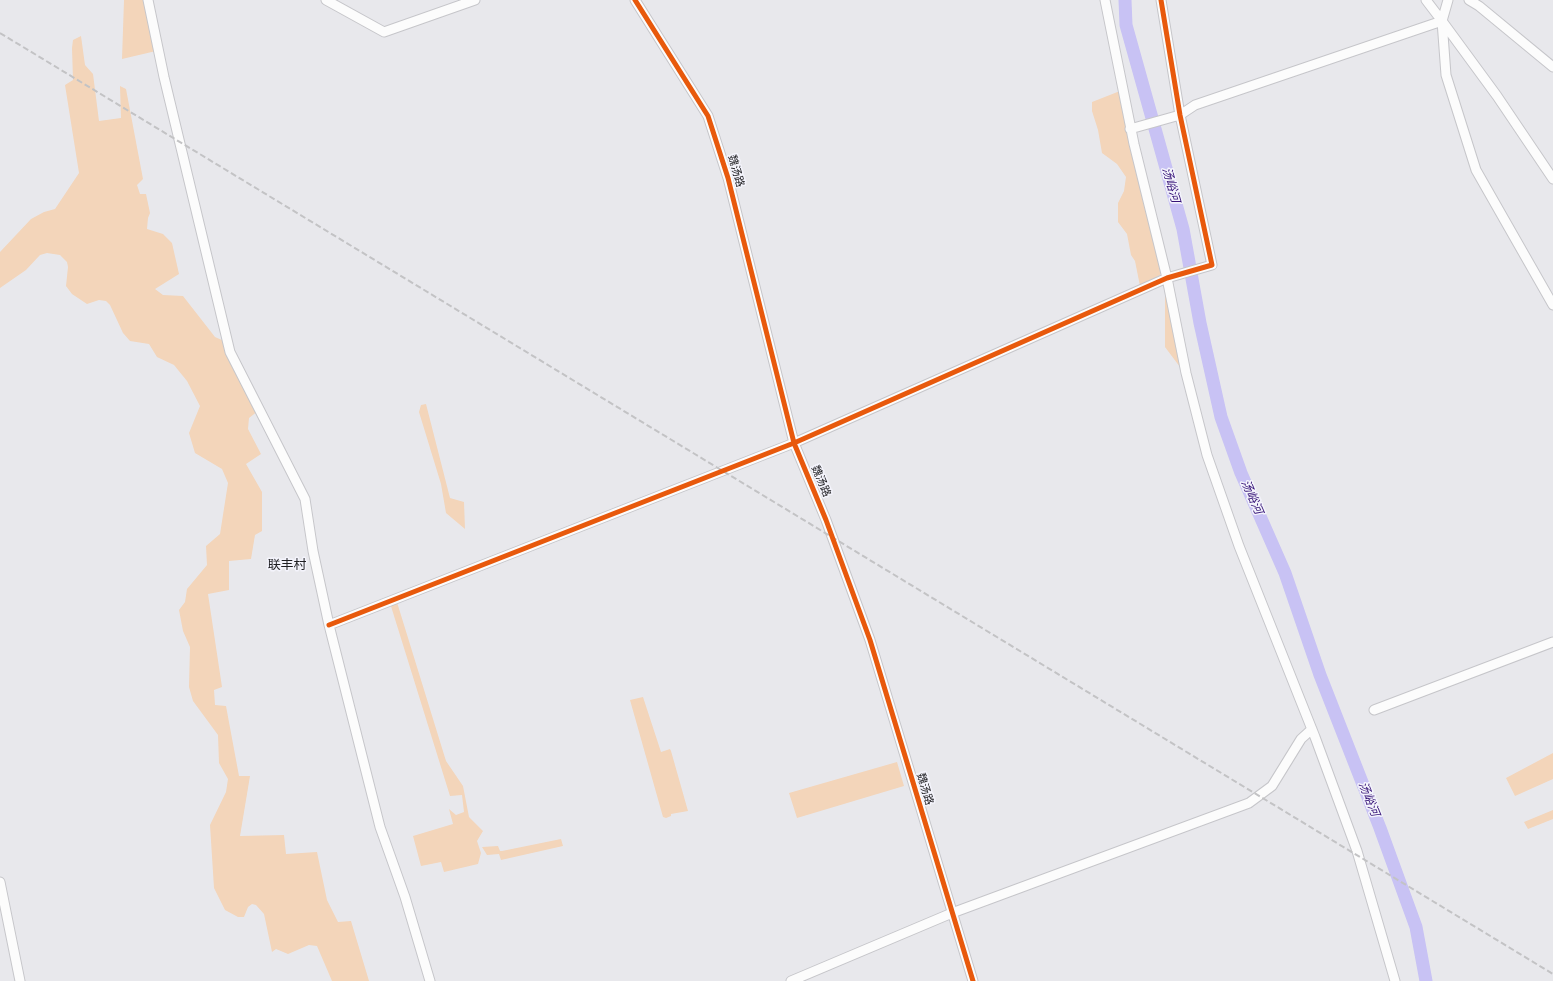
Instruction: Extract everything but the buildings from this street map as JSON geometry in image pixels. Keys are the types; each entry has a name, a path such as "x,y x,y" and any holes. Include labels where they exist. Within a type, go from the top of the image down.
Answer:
{"street":[{"path":"148,0 164,77 230,352 305,499 313,551 329,624 380,827 405,897 430,981"},
{"path":"326,0 384,32 474,0"},
{"name":"魏汤路","path":"635,0 708,116 728,178 794,443 826,520 870,640 972,981"},
{"path":"1105,0 1130,129 1171,276 1186,374 1207,455 1239,546 1312,730 1357,851 1395,981"},
{"path":"329,624 794,443 1171,276 1212,265 1180,115 1161,0"},
{"path":"1426,0 1497,96 1553,179"},
{"path":"1448,0 1442,21 1446,74 1476,170 1553,305"},
{"path":"1469,0 1479,6 1553,67"},
{"path":"1130,129 1180,115 1195,105 1442,21"},
{"path":"1374,710 1553,642"},
{"path":"791,981 952,913 1249,804 1272,786 1301,739 1312,730"},
{"path":"0,882 20,981"}],"shaded area":[{"path":"124,0 146,0 156,51 122,59"},
{"path":"81,36 85,65 93,74 99,121 121,118 120,86 126,89 143,179 137,185 140,194 146,194 150,213 147,229 163,234 172,243 179,274 155,289 163,295 183,296 215,337 224,341 258,411 249,418 248,429 261,454 246,464 262,492 262,531 255,535 251,559 229,561 229,590 208,594 222,687 214,690 215,705 226,706 239,776 250,776 240,836 284,835 286,854 317,852 327,900 338,922 351,921 369,981 332,981 317,946 309,945 288,954 276,949 272,952 264,914 256,905 252,904 248,907 244,917 238,917 225,910 214,888 210,825 226,792 228,779 219,763 218,735 193,701 189,687 190,647 183,631 179,610 185,602 187,589 207,565 206,546 220,534 228,483 222,469 195,453 189,433 200,406 187,381 174,365 157,357 149,344 130,341 123,333 110,305 106,301 99,300 87,304 72,294 66,286 68,267 67,262 60,255 47,253 40,255 26,270 0,288 0,252 31,219 44,212 55,209 79,173 65,85 73,80 73,40"},
{"path":"1120,91 1125,114 1123,115 1161,272 1160,275 1140,286 1135,261 1131,255 1127,234 1118,222 1118,203 1124,191 1126,177 1117,164 1102,153 1098,130 1092,111 1092,102"},
{"path":"1165,290 1184,368 1180,367 1165,347"},
{"path":"426,404 450,498 464,502 465,529 446,513 441,484 419,412 421,405"},
{"path":"396,599 446,761 463,786 469,817 483,831 477,841 481,853 478,864 444,872 441,862 421,866 413,836 453,824 449,809 456,815 464,812 462,795 450,796 390,603"},
{"path":"643,697 661,752 670,749 671,751 688,811 671,814 671,816 666,818 663,817 630,700"},
{"path":"1553,753 1553,779 1515,796 1506,778"},
{"path":"897,762 904,786 797,818 789,793"},
{"path":"1553,810 1553,819 1528,829 1524,822"},
{"path":"561,839 563,846 501,860 499,854 487,855 482,847 498,846 500,851 502,851"}],"waterway":[{"name":"汤峪河","path":"1125,0 1126,25 1183,229 1200,323 1221,417 1241,473 1285,573 1320,675 1380,828 1416,927 1426,981"}],"railway":[{"path":"0,33 1553,974"}],"cycle path":[{"path":"635,0 708,116 728,178 794,443 826,520 870,640 973,981"},
{"path":"329,625 794,443 1167,278 1212,265 1180,115 1161,0"}],"district":[{"name":"联丰村","path":"287,565"}]}
